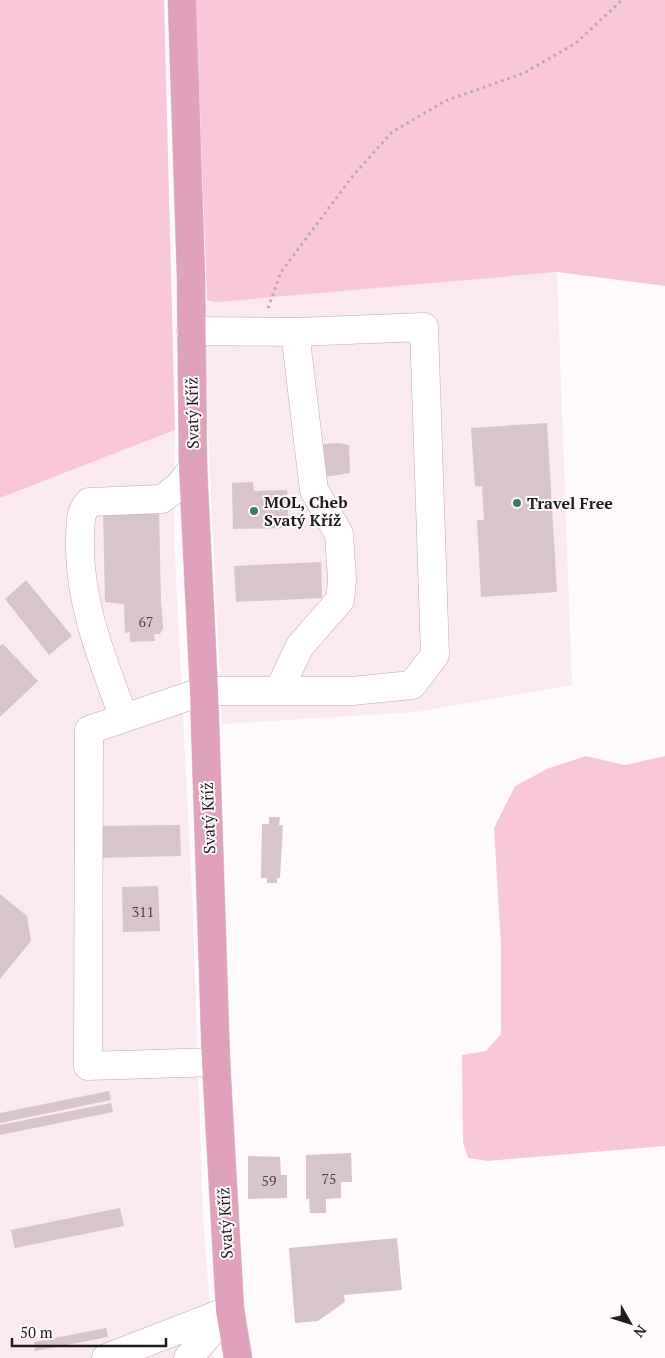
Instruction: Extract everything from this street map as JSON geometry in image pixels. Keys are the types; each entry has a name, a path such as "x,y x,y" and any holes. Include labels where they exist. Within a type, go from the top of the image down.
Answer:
{"main road":[{"name":"Svatý Kříž","path":"182,0 191,277 193,468 204,691 216,1062 230,1310 238,1358"}],"lane":[{"path":"191,331 295,332 424,327 435,655 412,685 352,691 204,691 89,730 88,1066 216,1062"},
{"path":"279,690 300,646 340,600 342,580 339,534 314,490 295,332"},
{"path":"124,718 99,652 87,611 79,566 81,511 89,502 162,499 179,486 193,468"},
{"path":"106,1358 230,1310"},
{"path":"188,1358 230,1310"}],"path":[{"path":"260,332 281,272 352,177 392,132 445,101 524,73 576,43 622,0"}],"shaded area":[{"path":"0,0 164,0 175,430 0,498"},
{"path":"196,0 665,0 665,286 557,272 218,302 207,301"},
{"path":"557,272 572,685 417,712 222,724 202,303"},
{"path":"175,430 174,537 193,914 203,1218 214,1358 0,1358 0,498"},
{"path":"586,756 625,765 665,756 665,1146 487,1161 468,1158 463,1142 462,1055 486,1051 501,1034 501,945 494,828 515,786 549,768"}],"building":[{"name":"Travel Free","path":"547,423 557,592 481,597 477,520 484,520 482,486 475,486 471,428"},
{"path":"339,443 349,445 350,473 324,477 322,444"},
{"path":"253,482 254,491 287,490 289,528 233,529 232,483"},
{"path":"159,509 163,628 160,634 154,634 155,641 130,642 130,632 125,633 124,604 105,602 103,510"},
{"path":"321,562 322,598 236,602 234,566"},
{"path":"26,580 72,636 49,655 5,599"},
{"path":"3,644 38,681 0,717 0,646"},
{"path":"269,817 280,817 279,825 283,825 280,878 277,878 277,883 267,883 267,878 261,878 262,824 269,824"},
{"path":"180,825 181,856 95,858 94,826"},
{"path":"158,886 160,931 123,932 122,887"},
{"path":"0,894 27,916 31,941 0,979"},
{"path":"109,1091 111,1100 0,1123 0,1113"},
{"path":"111,1103 113,1112 0,1135 0,1125"},
{"path":"351,1153 352,1182 341,1182 341,1198 326,1199 326,1213 310,1213 309,1199 306,1199 306,1155"},
{"path":"248,1156 280,1157 281,1175 287,1175 287,1198 248,1199"},
{"path":"120,1208 124,1226 15,1248 11,1230"},
{"path":"397,1238 402,1290 344,1295 345,1302 318,1321 295,1323 289,1248"},
{"path":"106,1328 108,1337 35,1351 34,1342"}],"place":[{"name":"Travel Free","path":"517,503"},
{"name":"MOL, Cheb Svatý Kříž","path":"254,511"}]}
